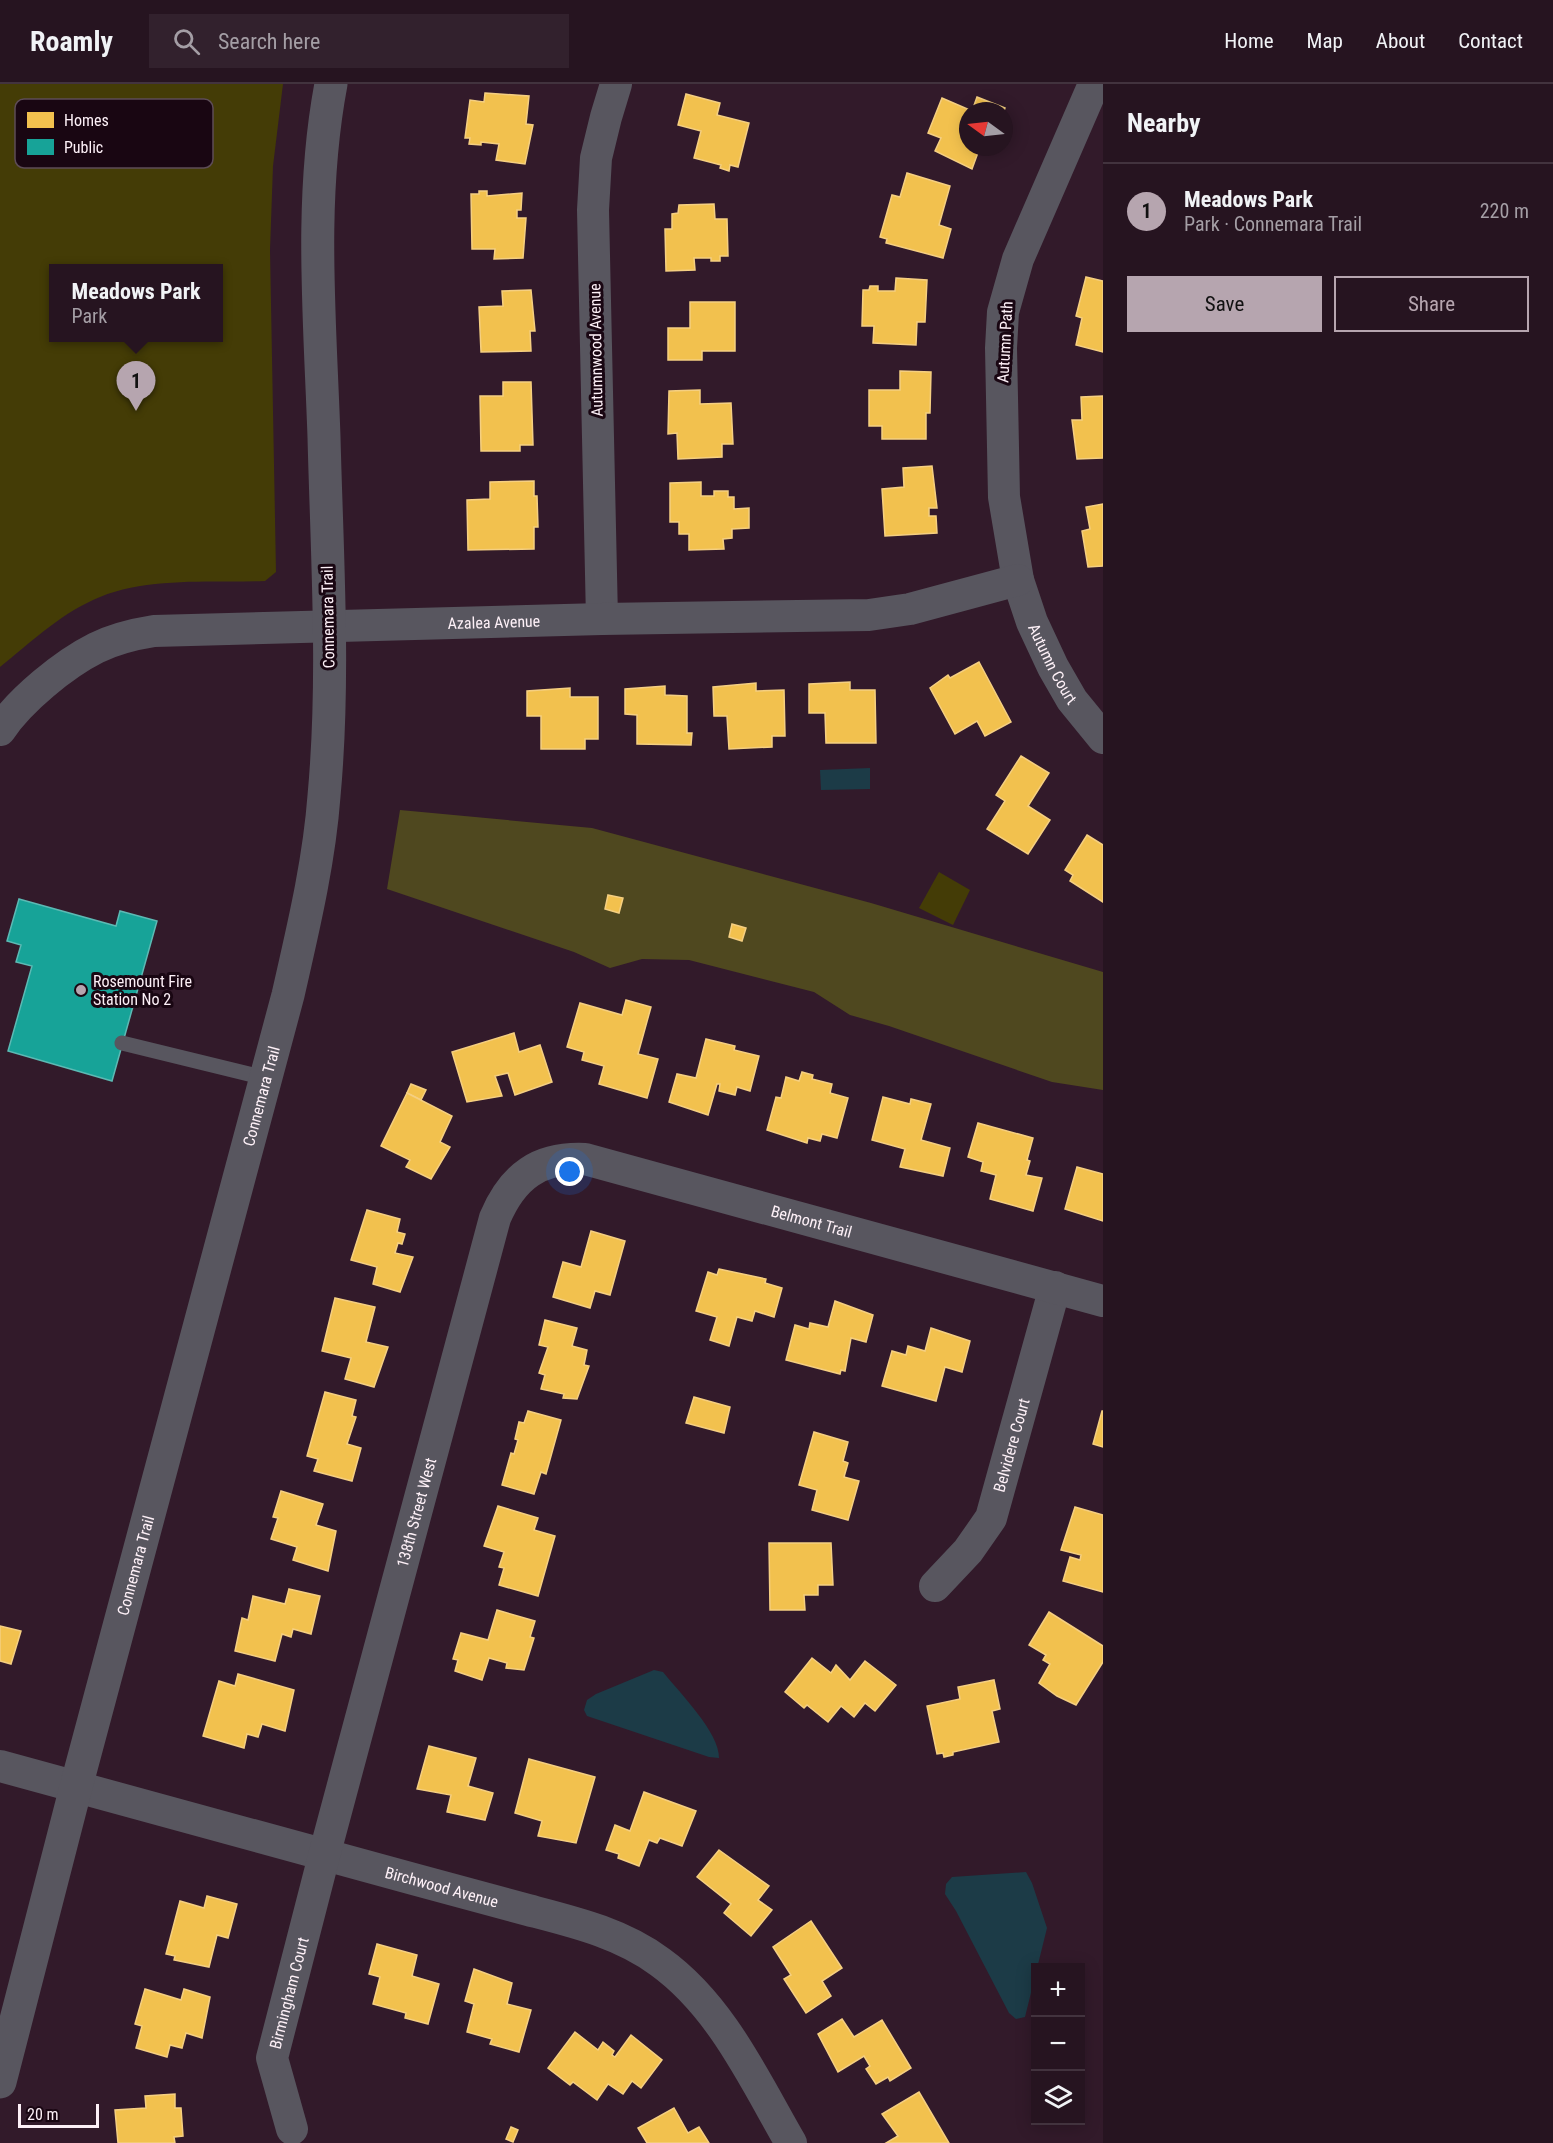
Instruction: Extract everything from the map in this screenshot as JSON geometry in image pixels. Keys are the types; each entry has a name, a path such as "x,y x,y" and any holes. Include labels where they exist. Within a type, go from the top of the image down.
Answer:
{"street":[{"name":"Connemara Trail","path":"0,2082 300,944 318,848 329,730 318,227 323,141 331,84"},
{"name":"Autumnwood Avenue","path":"602,619 593,210 596,158 616,84"},
{"name":"Autumn Path","path":"1018,580 1004,497 1001,348 1003,312 1018,259 1094,84"},
{"name":"Azalea Avenue","path":"0,730 26,699 76,660 97,647 118,639 154,631 888,614 1018,580"},
{"name":"Autumn Court","path":"1018,580 1032,622 1053,668 1072,700 1103,738"},
{"name":"Belmont Trail","path":"523,1176 538,1166 552,1161 568,1158 585,1159 1103,1301"},
{"name":"138th Street West","path":"324,1856 495,1218 510,1190 523,1176"},
{"name":"Belvidere Court","path":"935,1586 968,1551 991,1518 1055,1287"},
{"name":"Birchwood Avenue","path":"0,1766 324,1856 579,1923 630,1943 660,1961 704,2002 724,2028 791,2143"},
{"name":"Birmingham Court","path":"292,2129 272,2058 324,1856"}],"lane":[{"path":"122,1043 265,1078"}],"shaded area":[{"path":"0,84 283,84 273,166 270,250 276,572 265,581 178,582 133,587 113,592 80,606 45,630 0,667"},
{"path":"400,810 592,828 871,903 1103,972 1103,1090 1052,1082 889,1026 850,1015 814,992 689,960 642,959 610,968 574,952 387,889"},
{"path":"939,872 970,890 953,925 919,908"}],"water":[{"path":"870,768 870,789 821,790 820,770"},
{"path":"654,1670 663,1672 706,1725 718,1748 719,1758 709,1757 587,1716 584,1710 587,1700"},
{"path":"1026,1872 1032,1883 1047,1928 1038,1963 1031,1963 1031,1993 1025,2017 1016,2019 1009,2013 945,1894 946,1884 952,1877"}],"building: Homes":[{"path":"485,93 529,96 526,124 533,125 525,164 496,160 499,144 481,142 481,145 469,144 470,138 465,138 470,100 484,102"},
{"path":"686,94 720,103 717,115 749,123 738,167 730,165 729,171 720,168 721,165 694,158 701,131 678,125"},
{"path":"977,97 990,102 975,102"},
{"path":"942,98 959,105 959,156 977,156 972,169 935,151 941,138 928,133"},
{"path":"907,173 950,186 939,225 951,229 943,258 886,243 887,239 880,237 892,195 900,197"},
{"path":"479,191 487,191 487,196 522,193 521,210 517,210 517,218 526,218 523,258 494,259 495,249 472,249 471,194 479,194"},
{"path":"714,204 715,219 727,219 728,256 720,256 720,261 711,261 711,258 694,258 695,270 666,271 665,229 672,229 672,214 678,213 679,205"},
{"path":"1086,277 1103,281 1103,352 1076,345 1082,318 1076,316"},
{"path":"896,278 927,280 925,322 917,322 916,345 873,343 874,326 862,326 863,290 869,290 870,286 878,286 878,291 895,291"},
{"path":"531,290 535,331 530,331 531,351 481,352 479,307 503,306 502,291"},
{"path":"690,302 735,302 735,351 702,351 702,360 668,360 668,328 690,328"},
{"path":"900,371 931,372 930,413 926,413 926,439 882,439 882,426 869,426 869,390 900,390"},
{"path":"503,382 531,382 533,445 520,445 520,451 481,451 480,396 503,396"},
{"path":"700,390 700,404 731,403 733,444 722,444 722,457 678,459 677,433 668,434 669,391"},
{"path":"1103,396 1103,458 1077,459 1072,420 1082,420 1081,397"},
{"path":"932,466 937,508 929,508 929,516 936,516 937,533 885,536 882,489 904,487 903,468"},
{"path":"534,481 538,527 534,527 534,549 468,550 467,500 490,499 490,482"},
{"path":"701,482 701,496 714,496 714,491 728,491 728,497 734,497 734,509 749,508 749,528 732,529 732,538 723,539 724,549 689,550 689,534 679,534 679,522 670,522 670,483"},
{"path":"1103,504 1103,566 1088,567 1082,531 1090,529 1086,507"},
{"path":"979,662 1011,722 985,736 977,721 955,734 930,688 948,675 950,678"},
{"path":"850,682 850,690 875,690 876,743 826,743 825,713 809,713 809,684"},
{"path":"756,683 756,691 784,690 785,736 772,736 772,747 729,749 727,716 714,716 713,687"},
{"path":"665,686 665,695 687,696 687,733 692,733 691,745 637,744 637,715 625,714 625,689"},
{"path":"570,688 570,697 598,697 598,739 585,739 585,749 541,749 541,716 527,716 527,691"},
{"path":"1021,756 1049,773 1028,806 1050,820 1028,854 987,829 1005,801 996,795"},
{"path":"1087,835 1103,845 1103,902 1070,881 1073,875 1065,870"},
{"path":"608,895 623,898 619,913 605,909"},
{"path":"732,924 746,928 742,941 729,937"},
{"path":"626,1000 651,1007 638,1054 658,1059 647,1098 599,1084 604,1066 582,1060 584,1052 567,1047 580,1003 622,1015"},
{"path":"514,1033 519,1052 540,1045 552,1082 515,1095 508,1073 495,1076 502,1096 467,1102 452,1052"},
{"path":"706,1039 735,1046 734,1050 759,1056 750,1091 737,1087 735,1095 719,1091 720,1084 717,1084 708,1115 669,1102 677,1074 696,1078"},
{"path":"802,1072 813,1075 812,1079 832,1084 830,1093 848,1098 837,1138 822,1134 820,1141 808,1138 807,1143 767,1130 776,1097 781,1098 786,1077 799,1081"},
{"path":"411,1084 426,1090 421,1100 407,1093"},
{"path":"407,1093 452,1116 440,1142 450,1147 431,1179 406,1167 410,1160 381,1146"},
{"path":"883,1097 910,1104 911,1099 931,1104 921,1140 950,1148 943,1176 900,1167 905,1149 872,1140"},
{"path":"978,1123 1033,1138 1027,1160 1030,1161 1026,1175 1042,1178 1033,1211 990,1199 996,1175 981,1171 983,1162 968,1157"},
{"path":"1077,1167 1103,1174 1103,1221 1065,1209"},
{"path":"367,1210 400,1219 397,1232 405,1234 402,1244 398,1243 395,1253 413,1257 400,1292 373,1284 377,1267 351,1260"},
{"path":"591,1231 625,1241 610,1295 595,1291 590,1308 553,1297 563,1262 581,1267"},
{"path":"719,1269 766,1279 765,1283 782,1288 774,1317 755,1311 752,1321 737,1317 729,1346 710,1340 717,1317 696,1311 708,1272 717,1275"},
{"path":"335,1298 375,1307 366,1342 388,1347 374,1387 345,1379 351,1358 322,1351"},
{"path":"835,1301 873,1315 866,1342 851,1338 845,1371 841,1370 840,1374 786,1360 795,1325 809,1329 810,1323 828,1327"},
{"path":"545,1320 577,1328 572,1346 587,1350 584,1365 589,1366 577,1399 563,1398 564,1394 541,1389 545,1375 539,1373 548,1347 539,1345"},
{"path":"931,1328 970,1341 962,1372 945,1367 936,1401 882,1386 892,1351 906,1355 908,1346 925,1351"},
{"path":"325,1392 356,1400 352,1416 356,1417 347,1444 361,1448 352,1481 314,1471 318,1459 307,1456"},
{"path":"694,1397 730,1407 724,1433 686,1423"},
{"path":"528,1411 561,1420 546,1474 541,1472 534,1494 502,1485 511,1453 514,1454 518,1440 515,1439 519,1422 524,1423"},
{"path":"1103,1411 1103,1447 1093,1444"},
{"path":"814,1432 848,1442 843,1461 848,1463 844,1477 859,1481 848,1520 812,1510 817,1490 799,1485"},
{"path":"281,1491 323,1504 316,1525 336,1531 328,1571 293,1560 297,1547 271,1539 278,1518 273,1517"},
{"path":"498,1506 538,1518 534,1530 555,1536 538,1596 499,1585 504,1568 499,1567 504,1552 484,1546"},
{"path":"1075,1507 1103,1515 1103,1592 1063,1581 1070,1557 1080,1560 1081,1555 1061,1550"},
{"path":"769,1543 831,1543 833,1585 818,1585 818,1595 804,1595 805,1610 770,1610"},
{"path":"289,1589 320,1596 311,1634 293,1629 291,1637 282,1634 275,1661 235,1651 242,1618 248,1620 253,1596 285,1604"},
{"path":"497,1610 535,1621 530,1637 534,1638 524,1670 506,1668 507,1663 489,1658 482,1680 455,1671 458,1660 453,1659 461,1633 488,1640"},
{"path":"1049,1612 1103,1646 1103,1662 1076,1705 1057,1696 1039,1683 1050,1664 1043,1660 1046,1655 1029,1645"},
{"path":"0,1626 21,1631 11,1664 0,1661"},
{"path":"812,1658 831,1673 836,1665 850,1680 865,1661 896,1685 875,1711 865,1703 854,1717 841,1706 828,1722 807,1705 804,1708 785,1692"},
{"path":"238,1674 294,1690 285,1731 262,1724 258,1737 247,1734 244,1748 203,1736 219,1681 235,1686"},
{"path":"994,1680 1000,1709 992,1711 999,1742 953,1752 953,1755 944,1757 943,1753 937,1754 927,1706 960,1699 958,1687"},
{"path":"429,1746 476,1758 468,1786 493,1793 485,1820 447,1812 451,1795 417,1789"},
{"path":"529,1759 595,1777 576,1843 538,1836 542,1821 515,1813"},
{"path":"644,1792 696,1811 682,1846 660,1838 657,1843 649,1840 639,1866 618,1858 619,1854 606,1850 615,1825 630,1831"},
{"path":"719,1850 769,1886 758,1900 772,1910 751,1936 724,1913 731,1904 697,1877"},
{"path":"207,1896 237,1904 228,1938 217,1935 209,1967 174,1960 175,1956 166,1954 180,1901 204,1908"},
{"path":"811,1921 842,1968 822,1981 831,1996 806,2013 784,1979 791,1975 773,1947"},
{"path":"377,1944 417,1955 412,1976 439,1984 428,2024 405,2018 406,2013 373,2004 380,1977 369,1974"},
{"path":"474,1969 512,1983 507,2004 531,2010 519,2052 490,2044 492,2039 467,2032 474,2004 465,2001"},
{"path":"145,1989 181,2000 184,1989 210,1997 202,2038 186,2033 182,2048 170,2045 167,2057 136,2048 142,2026 135,2024"},
{"path":"842,2019 854,2037 882,2020 911,2068 890,2081 888,2077 876,2084 866,2069 870,2066 864,2056 838,2072 818,2034"},
{"path":"575,2032 598,2050 603,2042 614,2051 612,2055 615,2057 631,2035 662,2060 641,2088 632,2081 623,2094 608,2084 597,2100 573,2082 570,2085 548,2068"},
{"path":"919,2092 949,2143 886,2143 898,2136 882,2114"},
{"path":"175,2094 175,2108 181,2108 183,2136 174,2137 175,2143 118,2143 115,2110 146,2108 145,2096"},
{"path":"674,2108 688,2133 699,2127 709,2143 647,2143 638,2128"},
{"path":"511,2127 518,2130 513,2142 506,2139"}],"building: Public":[{"name":"Rosemount Fire Station No 2","path":"19,899 116,926 120,911 157,921 112,1081 8,1051 32,966 16,962 21,945 7,941"}],"place":[{"name":"Meadows Park","path":"136,411"},
{"name":"Rosemount Fire Station No 2","path":"81,990"}]}
